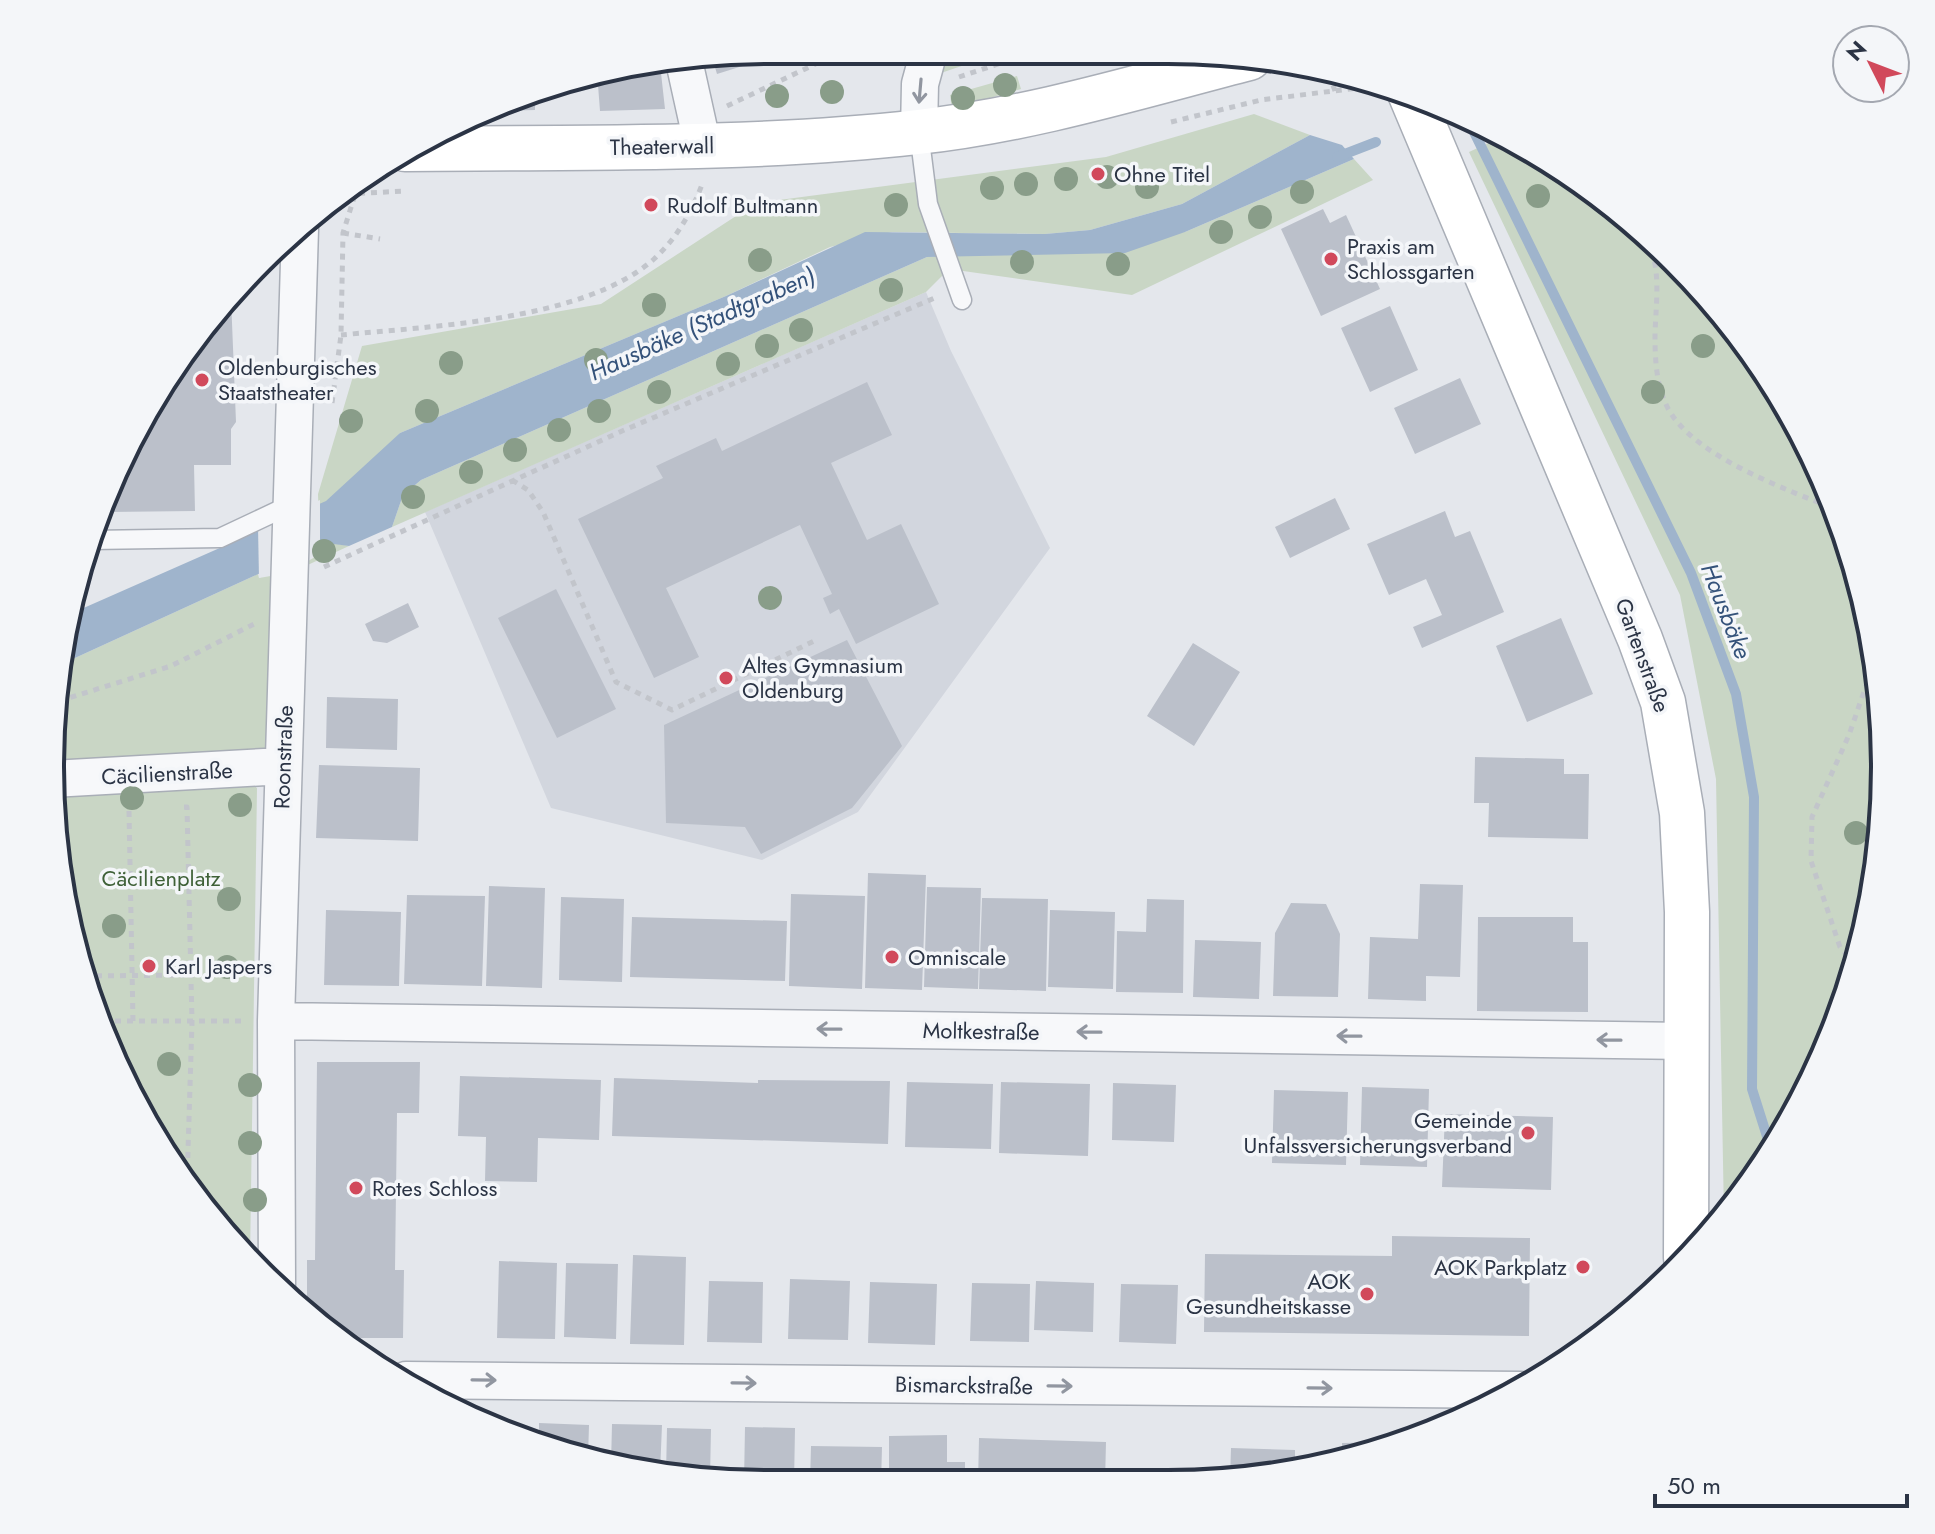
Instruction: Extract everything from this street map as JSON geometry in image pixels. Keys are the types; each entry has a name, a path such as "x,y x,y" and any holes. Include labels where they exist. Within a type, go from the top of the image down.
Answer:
{"street":[{"path":"919,132 920,84 925,64"},
{"name":"Theaterwall","path":"434,148 701,135 919,132 1048,109 1217,66"},
{"path":"686,69 701,135"},
{"name":"Gartenstraße","path":"1417,110 1640,639 1663,702 1682,813 1687,1041 1686,1242"},
{"name":"Roonstraße","path":"277,1271 276,1021 300,241"},
{"name":"Cäcilienstraße","path":"64,778 283,766"},
{"name":"Moltkestraße","path":"276,1021 1687,1041"},
{"name":"Bismarckstraße","path":"423,1380 1494,1390"}],"lane":[{"path":"919,132 928,204 959,294"},
{"path":"101,540 220,538 290,510"}],"path":[{"path":"357,196 347,215 343,233 341,335 487,320 556,304 625,279 653,260 674,238 694,207 705,175 701,135 739,97 813,64"},
{"path":"1333,84 1335,91"},
{"path":"343,233 380,239"},
{"path":"1653,258 1655,363 1671,414 1698,443 1786,489 1819,502"},
{"path":"288,569 318,570 512,480 959,294"},
{"path":"512,480 528,490 543,512 616,682 672,710 814,641"},
{"path":"68,698 171,666 259,622"},
{"path":"1846,953 1840,947 1811,861 1812,817 1849,735 1866,686"},
{"path":"173,808 187,807 192,975 188,1166"},
{"path":"115,810 144,810"},
{"path":"129,811 133,1021"},
{"path":"96,976 192,975"},
{"path":"112,1021 276,1021"}],"shaded area":[{"name":"Altes Gymnasium Oldenburg","path":"926,292 951,351 1050,548 858,812 762,860 551,808 425,512"}],"green space":[{"path":"940,64 968,64 932,76"},
{"path":"1017,76 1021,89 952,109 950,95"},
{"path":"1254,114 1310,135 1182,204 1090,230 1045,234 892,232 830,247 726,296 400,433 327,542 349,546 288,574 283,766 64,767 73,659 258,574 259,578 288,573 320,554 318,494 362,346 601,304 756,203 1106,157"},
{"path":"1491,142 1559,182 1632,238 1697,303 1753,376 1799,456 1834,541 1847,585 1865,675 1871,767 1865,859 1857,904 1834,993 1799,1078 1753,1158 1724,1198 1716,779 1680,595 1469,152"},
{"path":"1354,159 1373,180 1132,295 949,269 926,292 392,527 403,495 421,480 927,257 1185,232"},
{"name":"Cäcilienplatz","path":"236,774 257,788 250,1244 182,1158 136,1078 118,1036 101,993 78,904 70,859 65,788"}],"water":[{"path":"1310,135 1342,145 1354,159 1185,232 1125,253 927,257 421,480 403,495 392,527 349,546 326,543 73,659 83,608 326,501 400,433 726,296 865,232 1045,234 1090,230 1182,204"}],"pier":[{"path":"320,500 320,550 259,578 258,527"}],"building":[{"path":"746,65 717,74 715,67"},
{"path":"661,72 665,109 600,111 598,85"},
{"path":"535,103 535,110 517,110"},
{"name":"Praxis am Schlossgarten","path":"1323,209 1330,223 1346,215 1380,289 1321,316 1281,229"},
{"path":"1390,306 1418,370 1370,392 1341,328"},
{"name":"Oldenburgisches Staatstheater","path":"232,311 236,422 231,429 231,465 194,465 195,511 112,512 136,456 158,415 182,376"},
{"path":"1460,378 1481,424 1415,454 1394,408"},
{"path":"867,382 892,435 831,463 867,540 901,524 939,604 856,644 839,609 830,614 823,598 832,594 800,525 666,588 699,657 654,678 578,519 663,478 656,466 716,438 722,451"},
{"path":"1335,498 1350,529 1290,558 1275,527"},
{"path":"1445,511 1455,537 1470,531 1504,612 1422,648 1413,627 1442,615 1426,579 1389,595 1367,544"},
{"path":"556,589 616,709 557,738 498,618"},
{"path":"408,603 419,627 387,643 373,641 365,624"},
{"path":"1561,618 1593,694 1527,722 1496,646"},
{"path":"847,640 902,746 852,808 761,854 745,827 666,823 664,725"},
{"path":"1193,643 1240,672 1194,746 1147,716"},
{"path":"327,697 398,699 397,750 326,748"},
{"path":"1475,757 1564,759 1564,774 1589,774 1588,839 1488,837 1489,803 1474,803"},
{"path":"319,765 420,768 418,841 316,838"},
{"path":"868,873 926,875 922,990 865,988"},
{"path":"1420,884 1463,885 1460,977 1426,976 1426,1001 1368,999 1370,937 1418,939"},
{"path":"489,886 545,888 542,988 486,986"},
{"path":"927,887 981,888 978,989 924,987"},
{"path":"791,894 865,896 862,989 789,986"},
{"path":"407,895 485,896 482,986 404,984"},
{"path":"561,897 624,899 622,982 559,980"},
{"path":"982,898 1048,899 1046,991 979,989"},
{"path":"1147,899 1184,900 1183,993 1116,992 1117,931 1146,932"},
{"path":"1291,903 1326,904 1340,934 1338,997 1273,996 1275,933"},
{"path":"326,910 401,912 399,986 324,985"},
{"path":"1050,910 1115,912 1113,989 1048,987"},
{"path":"632,917 787,921 785,981 630,977"},
{"path":"1478,917 1573,917 1573,942 1588,942 1588,1012 1477,1011"},
{"path":"1195,940 1261,942 1259,999 1193,997"},
{"name":"Rotes Schloss","path":"317,1062 420,1062 419,1113 397,1113 395,1270 404,1270 403,1338 357,1338 307,1299 307,1260 315,1260"},
{"path":"460,1076 601,1080 599,1140 538,1138 537,1182 485,1181 486,1137 458,1136"},
{"path":"614,1078 758,1083 758,1080 890,1081 888,1144 612,1136"},
{"path":"907,1082 993,1084 991,1149 905,1147"},
{"path":"1001,1082 1090,1084 1088,1156 999,1153"},
{"path":"1113,1083 1176,1085 1174,1142 1112,1140"},
{"path":"1362,1087 1429,1089 1427,1167 1360,1165"},
{"path":"1274,1090 1348,1092 1346,1165 1272,1163"},
{"path":"1445,1114 1553,1117 1551,1190 1442,1187"},
{"name":"AOK Gesundheitskasse","path":"1392,1236 1530,1238 1529,1336 1204,1332 1205,1254 1392,1256"},
{"path":"633,1255 686,1257 684,1345 630,1344"},
{"path":"499,1261 557,1263 555,1339 497,1338"},
{"path":"566,1263 618,1264 616,1339 564,1337"},
{"path":"790,1279 850,1281 848,1340 788,1339"},
{"path":"709,1281 763,1282 762,1343 707,1342"},
{"path":"1036,1281 1094,1283 1093,1332 1034,1330"},
{"path":"870,1282 937,1284 935,1345 868,1343"},
{"path":"972,1283 1030,1284 1029,1342 970,1341"},
{"path":"1121,1284 1178,1285 1176,1344 1119,1342"},
{"path":"539,1423 589,1425 588,1447 585,1446 539,1432"},
{"path":"612,1424 662,1425 660,1461 611,1452"},
{"path":"745,1427 795,1428 794,1470 744,1469"},
{"path":"667,1428 711,1429 710,1467 666,1462"},
{"path":"947,1435 947,1462 965,1462 965,1470 889,1470 889,1436"},
{"path":"979,1438 1106,1442 1105,1470 978,1470"},
{"path":"1342,1443 1361,1443 1342,1448"},
{"path":"811,1446 882,1447 881,1470 810,1470"},
{"path":"1231,1448 1295,1450 1295,1458 1230,1467"}],"waterway":[{"name":"Hausbäke","path":"1475,134 1691,573 1736,694 1754,797 1752,1089 1767,1135"},
{"name":"Hausbäke (Stadtgraben)","path":"1337,157 1376,142"}],"place":[{"name":"Ohne Titel","path":"1098,174"},
{"name":"Rudolf Bultmann","path":"651,205"},
{"name":"Praxis am Schlossgarten","path":"1331,259"},
{"name":"Oldenburgisches Staatstheater","path":"202,380"},
{"name":"Altes Gymnasium Oldenburg","path":"726,678"},
{"name":"Omniscale","path":"892,957"},
{"name":"Karl Jaspers","path":"149,966"},
{"name":"Gemeinde Unfalssversicherungsverband","path":"1528,1133"},
{"name":"Rotes Schloss","path":"356,1188"},
{"name":"AOK Parkplatz","path":"1583,1267"},
{"name":"AOK Gesundheitskasse","path":"1367,1294"}]}
